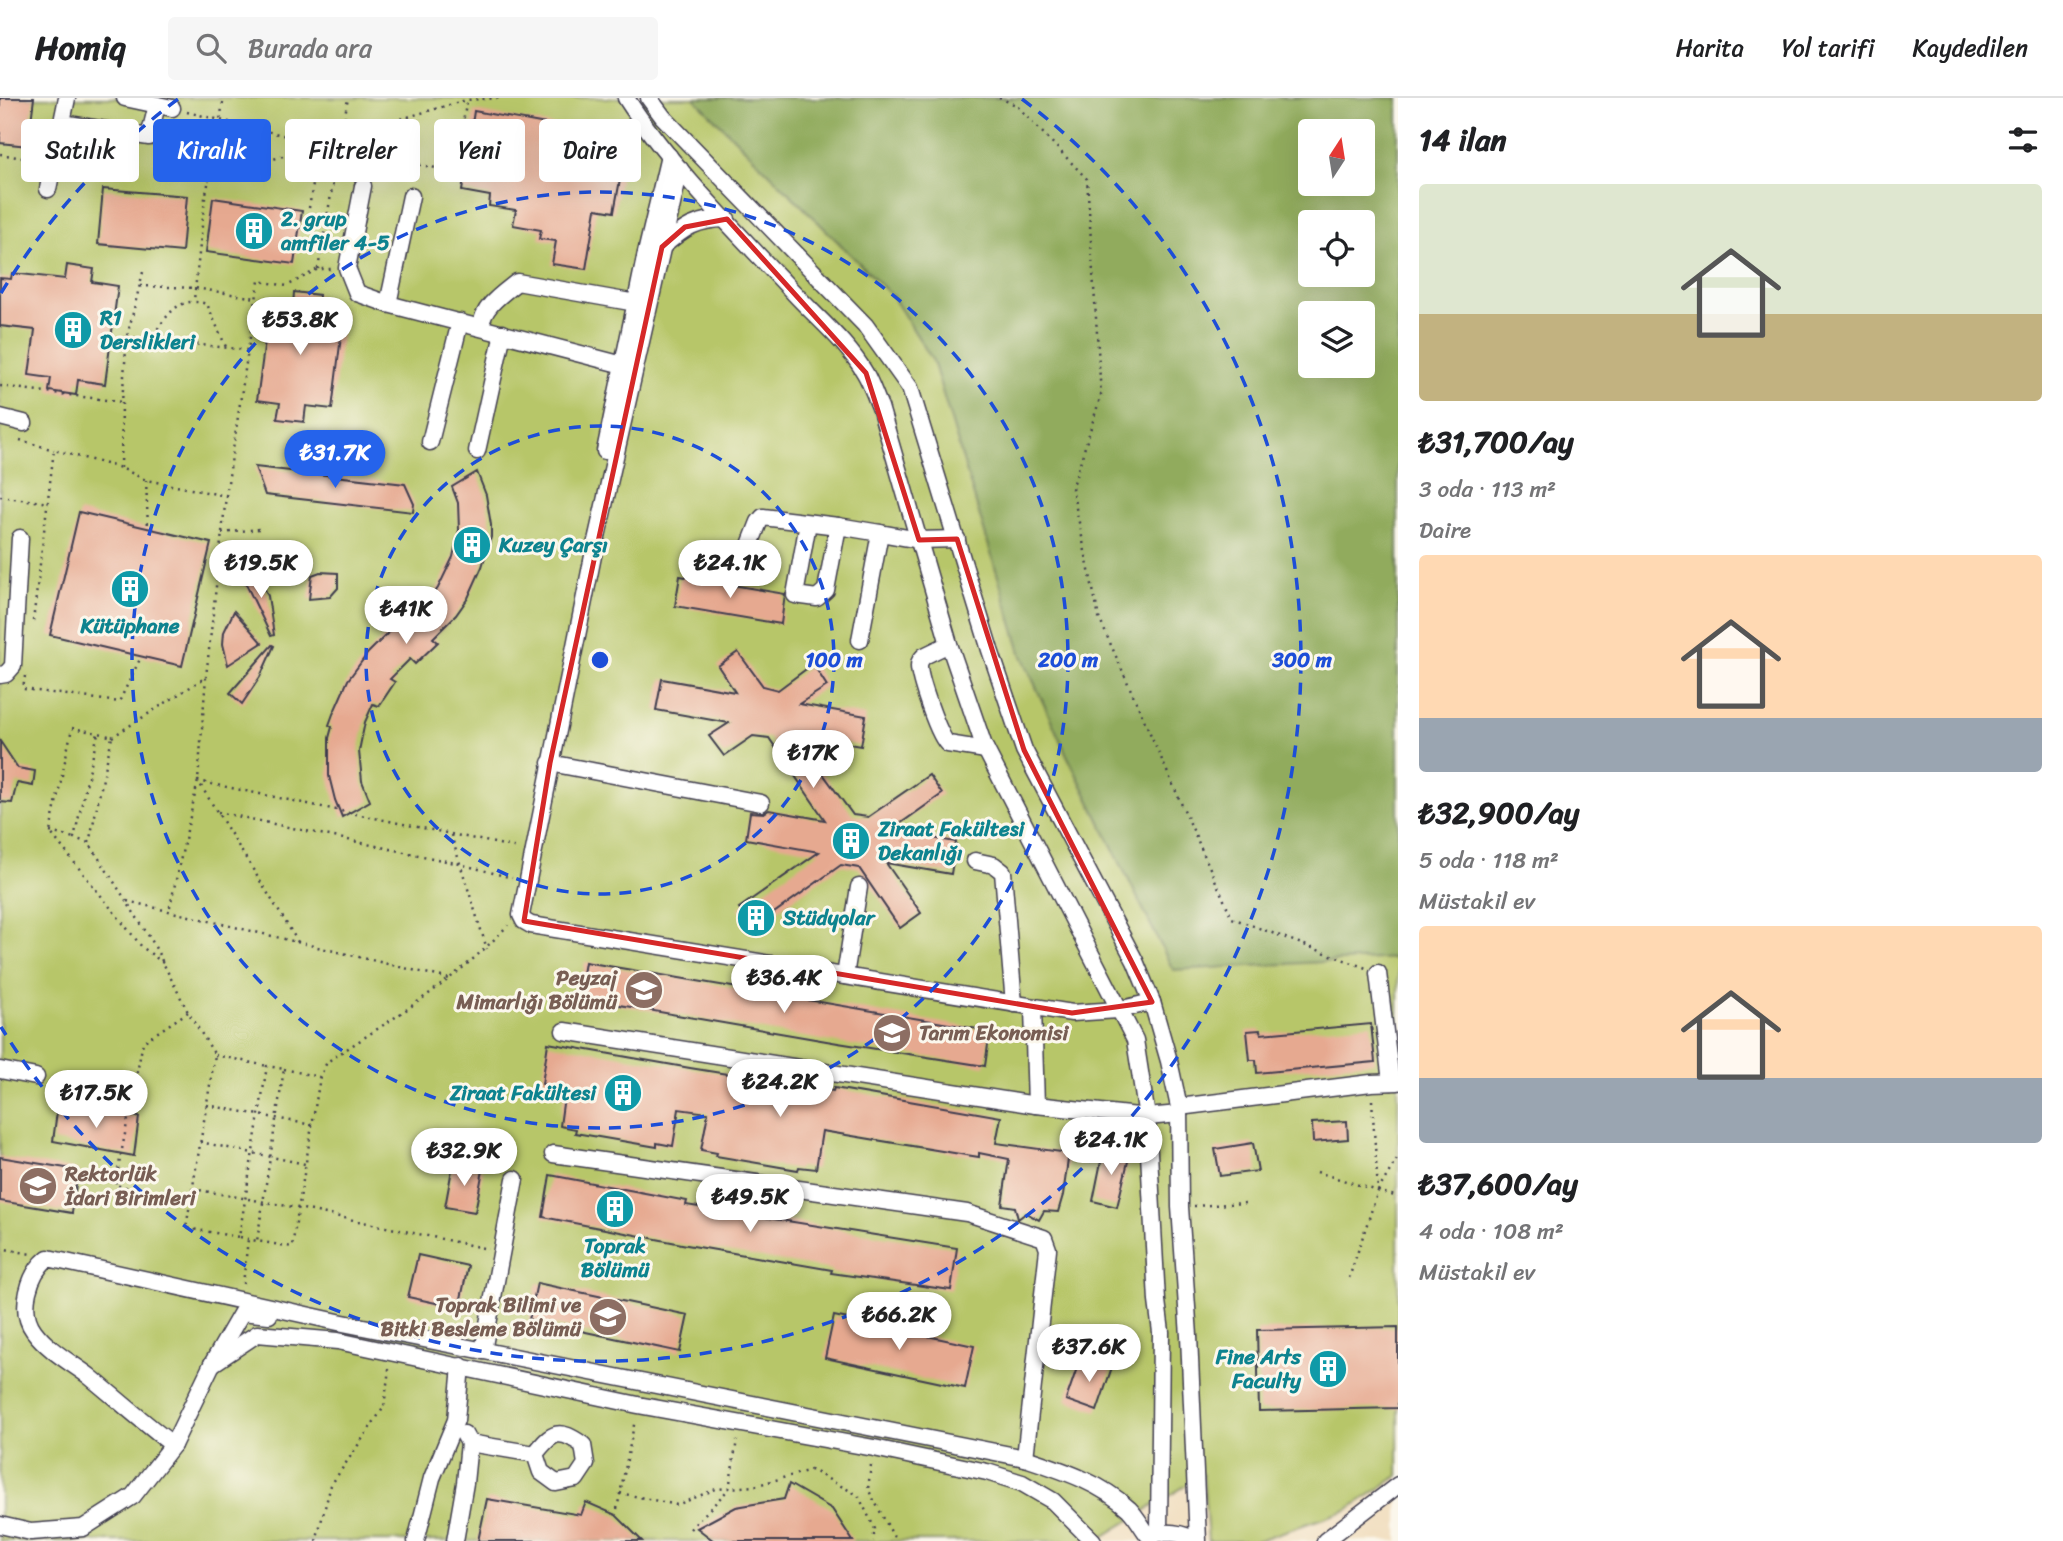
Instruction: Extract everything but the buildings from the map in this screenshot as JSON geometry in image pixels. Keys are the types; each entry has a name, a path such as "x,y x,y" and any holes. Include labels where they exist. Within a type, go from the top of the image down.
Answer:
{"street":[{"path":"63,119 67,98"},
{"path":"125,98 164,106 149,137 139,135"},
{"path":"626,98 645,128 674,162 844,343 866,373 880,407 950,644 986,750 1135,1040 1147,1117 1161,1332 1149,1536"},
{"path":"649,98 663,117 865,325 910,388 990,650 1024,750 1135,961 1152,1002 1179,1111 1180,1207 1198,1541 1174,1532 1149,1536"},
{"path":"674,162 662,247 550,763 521,915 524,921 531,925 1033,1008 1072,1013 1118,1010 1152,1002"},
{"path":"524,849 636,303 674,162"},
{"path":"48,189 50,182"},
{"path":"363,186 347,268 357,293 388,304 623,365"},
{"path":"388,304 411,196"},
{"path":"662,247 685,227 701,221 727,219"},
{"path":"481,327 491,303 517,282 636,303"},
{"path":"430,442 460,322"},
{"path":"477,451 503,333"},
{"path":"0,417 24,423"},
{"path":"746,555 763,517 919,540 957,539"},
{"path":"808,523 795,596 817,598 827,590 838,526"},
{"path":"860,640 880,533"},
{"path":"0,675 6,674 13,666 20,538"},
{"path":"950,644 924,656 919,667 938,729 943,741 948,744 986,750"},
{"path":"550,763 761,803"},
{"path":"975,861 994,865 1003,872 1014,1004"},
{"path":"845,976 859,887"},
{"path":"564,1031 1036,1105 1147,1117 1371,1083 1395,1082 1378,973"},
{"path":"1033,1008 1036,1105"},
{"path":"0,1070 36,1077"},
{"path":"553,1154 967,1213 1044,1238 1048,1249 1025,1458"},
{"path":"483,1351 515,1179"},
{"path":"173,1445 51,1349 33,1330 27,1316 27,1296 38,1266 48,1258 338,1322 1025,1458 1072,1474 1107,1492 1130,1510 1149,1536"},
{"path":"0,1525 31,1532 83,1528 132,1496 173,1445 212,1364 242,1312 338,1322"},
{"path":"212,1364 257,1334 338,1341 638,1405 874,1448 987,1472 1023,1483 1053,1501 1093,1541"},
{"path":"416,1541 432,1478 456,1420 461,1366"},
{"path":"455,1541 469,1443 456,1420"},
{"path":"469,1443 536,1454"},
{"path":"1325,1541 1398,1485"}],"path":[{"path":"344,119 348,98"},
{"path":"402,119 467,99 502,98"},
{"path":"999,98 1016,105 1087,179 1101,395 1072,489 1099,618 1231,918 1378,973"},
{"path":"420,165 456,172 467,99"},
{"path":"220,119 223,103"},
{"path":"164,106 210,119"},
{"path":"149,137 153,138"},
{"path":"0,155 21,158"},
{"path":"194,300 209,182"},
{"path":"309,208 313,182"},
{"path":"318,269 334,182"},
{"path":"169,911 198,781 206,677 226,496 259,281 287,286 318,269 347,268"},
{"path":"121,468 127,337 143,272"},
{"path":"140,286 195,288 256,298"},
{"path":"149,340 181,302 194,300 207,304 226,348"},
{"path":"127,337 248,350"},
{"path":"0,386 122,402"},
{"path":"11,437 121,468 146,480 226,496"},
{"path":"32,623 54,450"},
{"path":"146,480 148,528"},
{"path":"0,496 48,503"},
{"path":"222,533 259,529"},
{"path":"25,676 23,690 119,702 141,657"},
{"path":"89,843 112,737 206,677"},
{"path":"50,832 72,728 112,737"},
{"path":"74,838 98,733"},
{"path":"198,781 524,849"},
{"path":"198,781 298,942"},
{"path":"217,812 460,864 518,880"},
{"path":"50,832 89,843 126,900 215,1055 187,1228 292,1247 320,1077 327,1062 450,979 487,949 509,924"},
{"path":"50,832 142,947 163,963"},
{"path":"450,834 487,949"},
{"path":"126,900 450,979"},
{"path":"188,1012 143,1042 115,1185 191,1200"},
{"path":"215,1055 320,1077"},
{"path":"239,1237 267,1066"},
{"path":"257,1241 284,1069"},
{"path":"1371,1083 1378,1191"},
{"path":"207,1105 312,1125"},
{"path":"200,1142 306,1164"},
{"path":"1349,1278 1378,1191 1398,1157"},
{"path":"1317,1172 1398,1196"},
{"path":"193,1189 298,1208 501,1252"},
{"path":"1180,1207 1246,1203"},
{"path":"242,1300 248,1239"},
{"path":"0,1248 48,1258"},
{"path":"316,1541 331,1485 384,1407 392,1352"},
{"path":"617,1509 638,1405"},
{"path":"690,1529 729,1489 740,1422"},
{"path":"874,1448 868,1489 896,1541"},
{"path":"620,1493 677,1505 716,1489 754,1486 811,1470 858,1495 875,1529 873,1541"},
{"path":"858,1495 868,1489"}],"highlighted area":[{"path":"727,219 866,373 919,540 957,539 1024,750 1152,1002 1072,1013 524,921 550,763 662,247 685,227"}],"green space":[{"path":"0,98 1398,98 1398,1476 1347,1510 1256,1541 1208,1541 1203,1475 1096,1541 0,1541"},
{"path":"694,98 1398,98 1398,958 1173,970 1066,753 1022,656 933,361 892,296"}],"place":[{"name":"2. grup amfiler 4-5","path":"254,231"},
{"name":"R1 Derslikleri","path":"73,330"},
{"name":"Kuzey Çarşı","path":"472,545"},
{"name":"Kütüphane","path":"130,589"},
{"name":"Ziraat Fakültesi Dekanlığı","path":"851,841"},
{"name":"Stüdyolar","path":"756,918"},
{"name":"Peyzaj Mimarlığı Bölümü","path":"644,990"},
{"name":"Tarım Ekonomisi","path":"892,1033"},
{"name":"Ziraat Fakültesi","path":"623,1093"},
{"name":"Rektorlük İdari Birimleri","path":"38,1186"},
{"name":"Toprak Bölümü","path":"615,1209"},
{"name":"Toprak Bilimi ve Bitki Besleme Bölümü","path":"608,1317"},
{"name":"Fine Arts Faculty","path":"1328,1369"}]}
